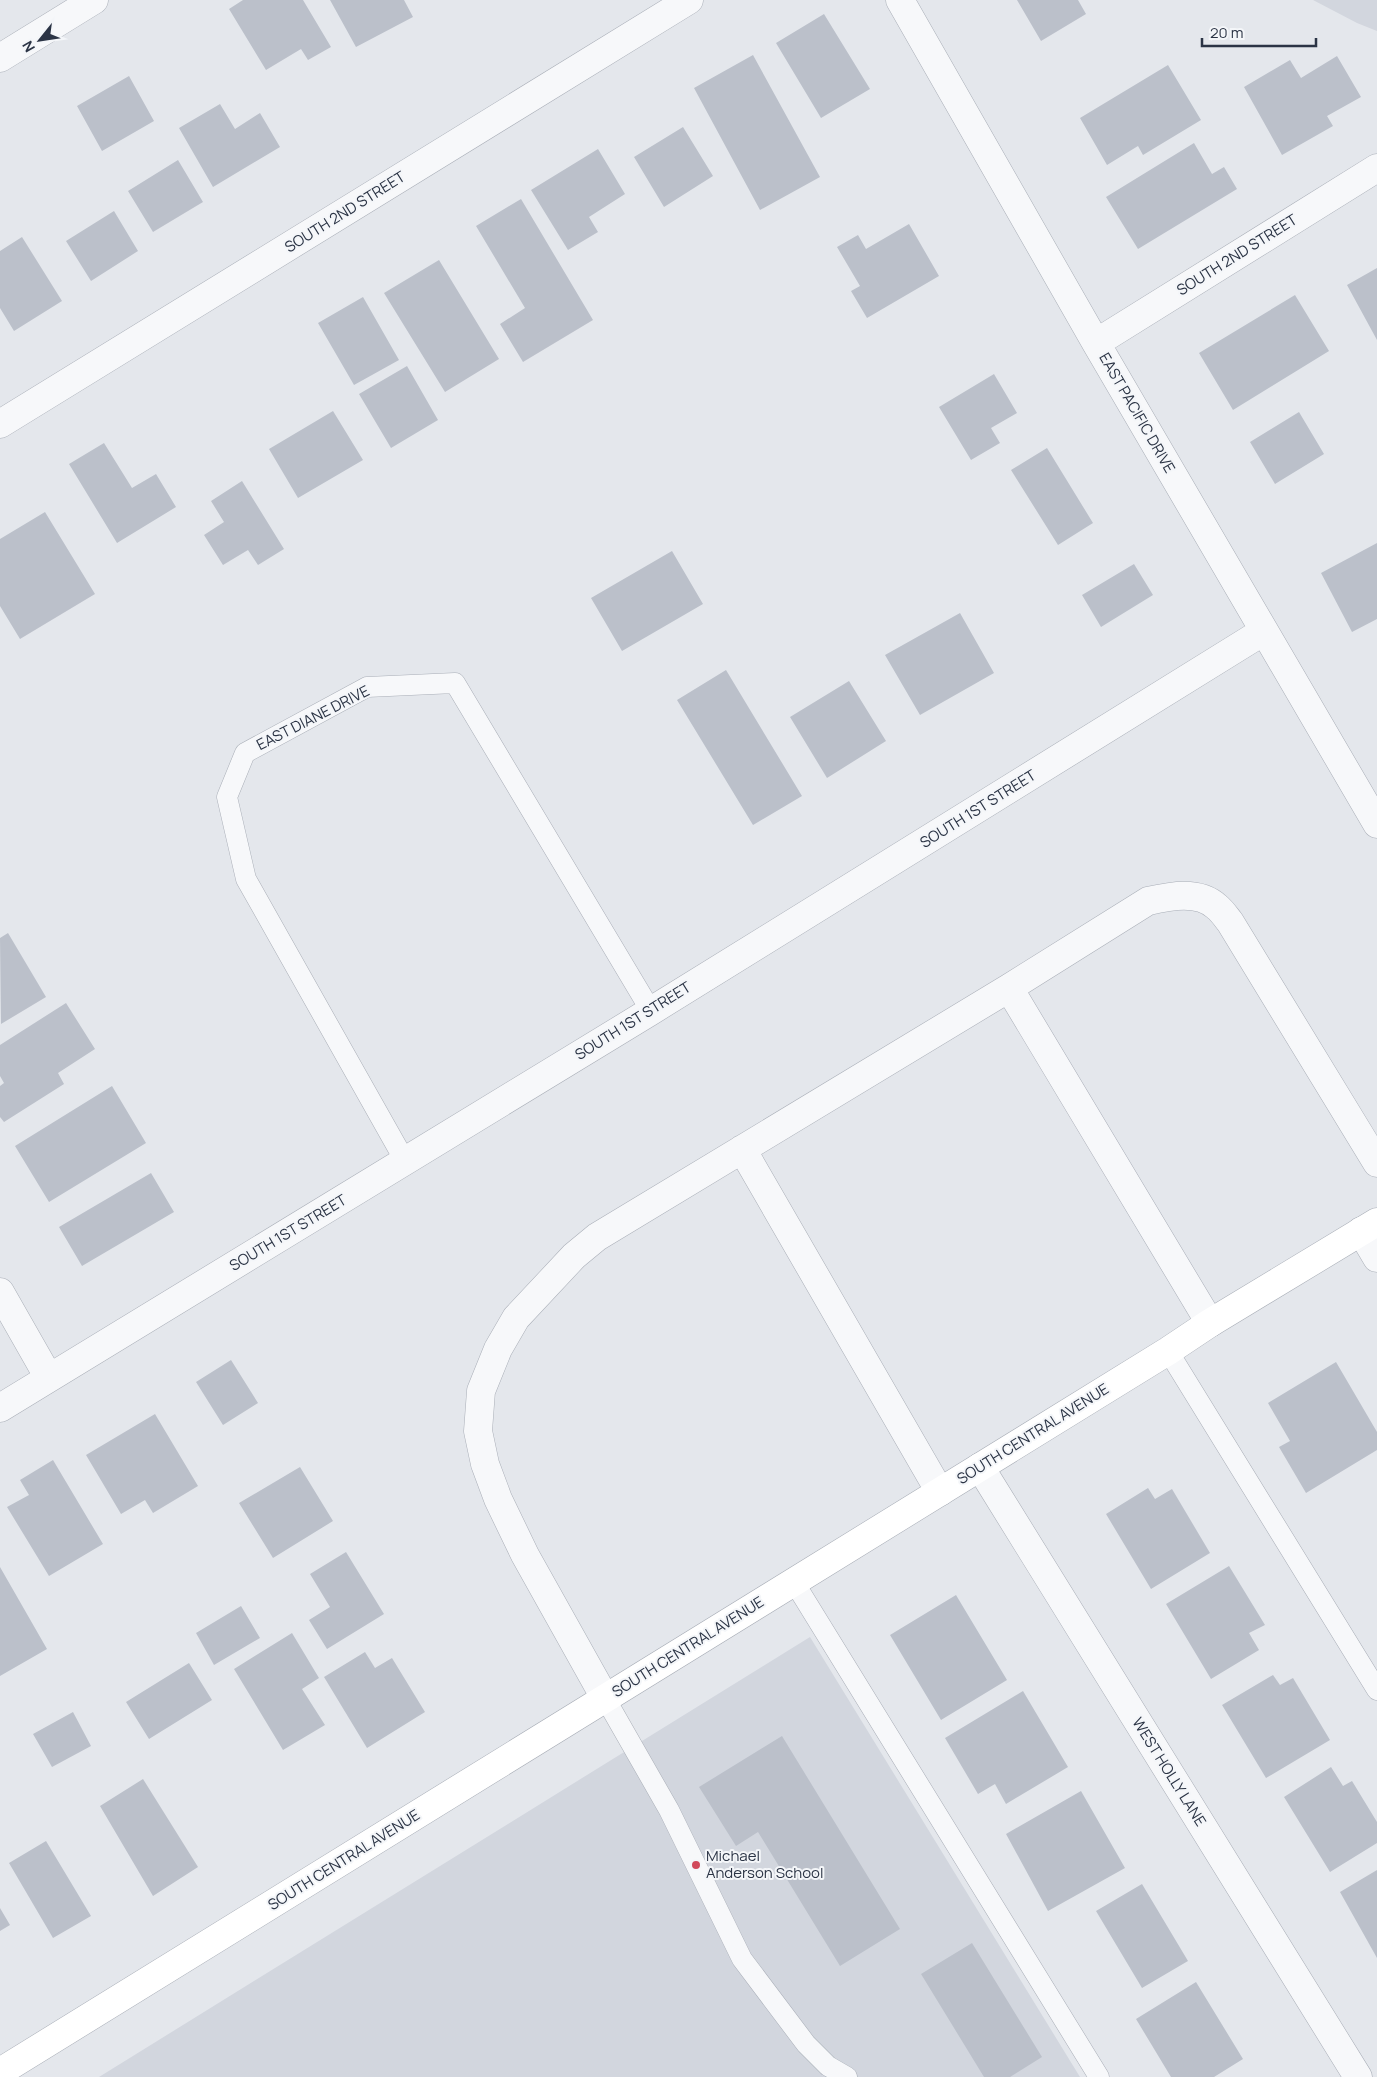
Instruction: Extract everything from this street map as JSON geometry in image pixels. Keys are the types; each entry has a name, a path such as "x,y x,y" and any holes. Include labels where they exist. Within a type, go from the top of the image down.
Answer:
{"street":[{"path":"0,58 94,0"},
{"name":"SOUTH 2ND STREET","path":"0,424 690,0"},
{"name":"EAST PACIFIC DRIVE","path":"900,0 1096,343 1377,824"},
{"name":"SOUTH 2ND STREET","path":"1096,343 1377,168"},
{"name":"SOUTH 1ST STREET","path":"0,1408 651,1011 1264,632"},
{"path":"605,1698 525,1555 498,1499 485,1464 478,1431 481,1391 498,1349 516,1318 574,1256 597,1237 1009,988 1148,901 1171,895 1197,896 1216,906 1230,922 1377,1163"},
{"path":"1009,988 1210,1323"},
{"path":"742,1149 940,1492"},
{"path":"1369,1226 1377,1258"},
{"name":"SOUTH CENTRAL AVENUE","path":"0,2072 1369,1226"},
{"path":"0,1292 50,1378"},
{"name":"WEST HOLLY LANE","path":"980,1467 1358,2077"}],"lane":[{"name":"EAST DIANE DRIVE","path":"405,1161 246,879 227,797 245,753 367,687 455,683 651,1011"},
{"path":"1168,1351 1377,1690"},
{"path":"794,1582 1099,2077"},
{"path":"605,1698 669,1810 742,1959 806,2044 828,2066 847,2077"}],"shaded area":[{"path":"1313,0 1377,0 1377,31 1357,23"},
{"name":"Michael Anderson School","path":"810,1637 1080,2077 99,2077"}],"building":[{"path":"243,0 303,0 331,47 308,60 301,49 266,70 229,9"},
{"path":"330,0 404,0 413,17 356,47"},
{"path":"1017,0 1078,0 1086,14 1041,41"},
{"path":"824,14 870,89 821,118 776,43"},
{"path":"753,55 820,177 760,210 694,88"},
{"path":"1337,56 1361,97 1327,116 1333,126 1282,155 1244,87 1290,60 1301,78"},
{"path":"1168,65 1201,120 1143,155 1138,146 1107,165 1080,118"},
{"path":"129,76 154,121 102,151 77,106"},
{"path":"220,104 235,129 260,113 280,147 213,187 179,128"},
{"path":"683,127 713,176 664,207 634,157"},
{"path":"1194,143 1212,174 1224,167 1237,189 1138,249 1106,197"},
{"path":"598,149 625,194 589,217 598,232 568,250 531,190"},
{"path":"178,160 203,202 153,232 128,191"},
{"path":"521,199 593,320 523,362 500,324 525,308 476,226"},
{"path":"114,211 138,251 91,281 66,241"},
{"path":"909,224 939,276 867,318 851,291 860,286 837,247 858,235 866,249"},
{"path":"22,237 62,301 14,331 0,308 0,251"},
{"path":"439,260 499,359 445,392 384,293"},
{"path":"1377,268 1377,340 1347,285"},
{"path":"1295,295 1329,351 1233,410 1199,353"},
{"path":"363,297 399,360 354,385 318,323"},
{"path":"407,366 438,420 391,448 359,394"},
{"path":"994,374 1017,413 991,428 1000,443 971,460 939,407"},
{"path":"333,411 363,460 298,498 269,449"},
{"path":"1299,412 1324,454 1275,484 1250,442"},
{"path":"104,443 132,488 156,474 176,507 117,543 69,464"},
{"path":"1047,448 1093,523 1058,545 1011,470"},
{"path":"242,481 284,549 258,565 248,550 223,565 204,535 224,522 211,501"},
{"path":"45,512 95,594 20,639 0,606 0,539"},
{"path":"1377,543 1377,619 1352,632 1321,573"},
{"path":"672,551 703,604 622,651 591,598"},
{"path":"1134,564 1153,595 1101,627 1082,595"},
{"path":"960,613 994,673 920,715 885,655"},
{"path":"726,670 802,796 753,825 677,700"},
{"path":"849,681 886,741 827,778 790,717"},
{"path":"8,933 46,997 1,1024 0,938"},
{"path":"66,1003 95,1049 58,1073 64,1084 4,1122 0,1117 0,1086 4,1083 0,1076 0,1045"},
{"path":"112,1086 146,1143 49,1202 15,1146"},
{"path":"151,1173 174,1212 82,1266 59,1227"},
{"path":"231,1360 258,1403 223,1425 196,1382"},
{"path":"1336,1362 1377,1432 1377,1450 1306,1493 1279,1447 1290,1441 1268,1403"},
{"path":"155,1414 198,1486 153,1513 145,1500 121,1514 86,1455"},
{"path":"53,1460 103,1544 49,1576 7,1507 29,1495 20,1480"},
{"path":"300,1467 333,1521 273,1558 239,1503"},
{"path":"1148,1488 1155,1499 1172,1489 1210,1553 1151,1589 1106,1514"},
{"path":"346,1552 384,1614 327,1649 309,1620 330,1607 310,1574"},
{"path":"1229,1566 1265,1625 1249,1633 1259,1650 1211,1679 1166,1604"},
{"path":"0,1567 47,1649 0,1676"},
{"path":"956,1595 1007,1680 941,1720 890,1635"},
{"path":"241,1606 260,1638 214,1665 196,1633"},
{"path":"292,1633 319,1678 302,1689 325,1725 283,1750 234,1669"},
{"path":"365,1652 375,1668 392,1658 425,1712 367,1748 324,1677"},
{"path":"189,1663 212,1700 149,1739 126,1702"},
{"path":"1273,1675 1280,1685 1293,1678 1330,1740 1266,1778 1222,1705"},
{"path":"1023,1691 1068,1767 1006,1804 995,1784 978,1794 945,1738"},
{"path":"73,1712 91,1746 52,1767 33,1734"},
{"path":"782,1736 900,1929 840,1966 758,1832 736,1846 699,1787"},
{"path":"1331,1767 1343,1786 1352,1781 1377,1822 1377,1843 1330,1872 1284,1797"},
{"path":"143,1779 198,1867 153,1896 100,1806"},
{"path":"1081,1791 1125,1868 1048,1911 1006,1834"},
{"path":"46,1841 91,1916 53,1938 9,1863"},
{"path":"1377,1870 1377,1958 1340,1892"},
{"path":"1142,1884 1188,1961 1142,1988 1096,1911"},
{"path":"0,1908 10,1925 0,1931"},
{"path":"972,1943 1042,2057 1010,2077 984,2077 921,1974"},
{"path":"1196,1982 1243,2059 1214,2077 1171,2077 1136,2019"}],"place":[{"name":"Michael Anderson School","path":"696,1865"}]}
